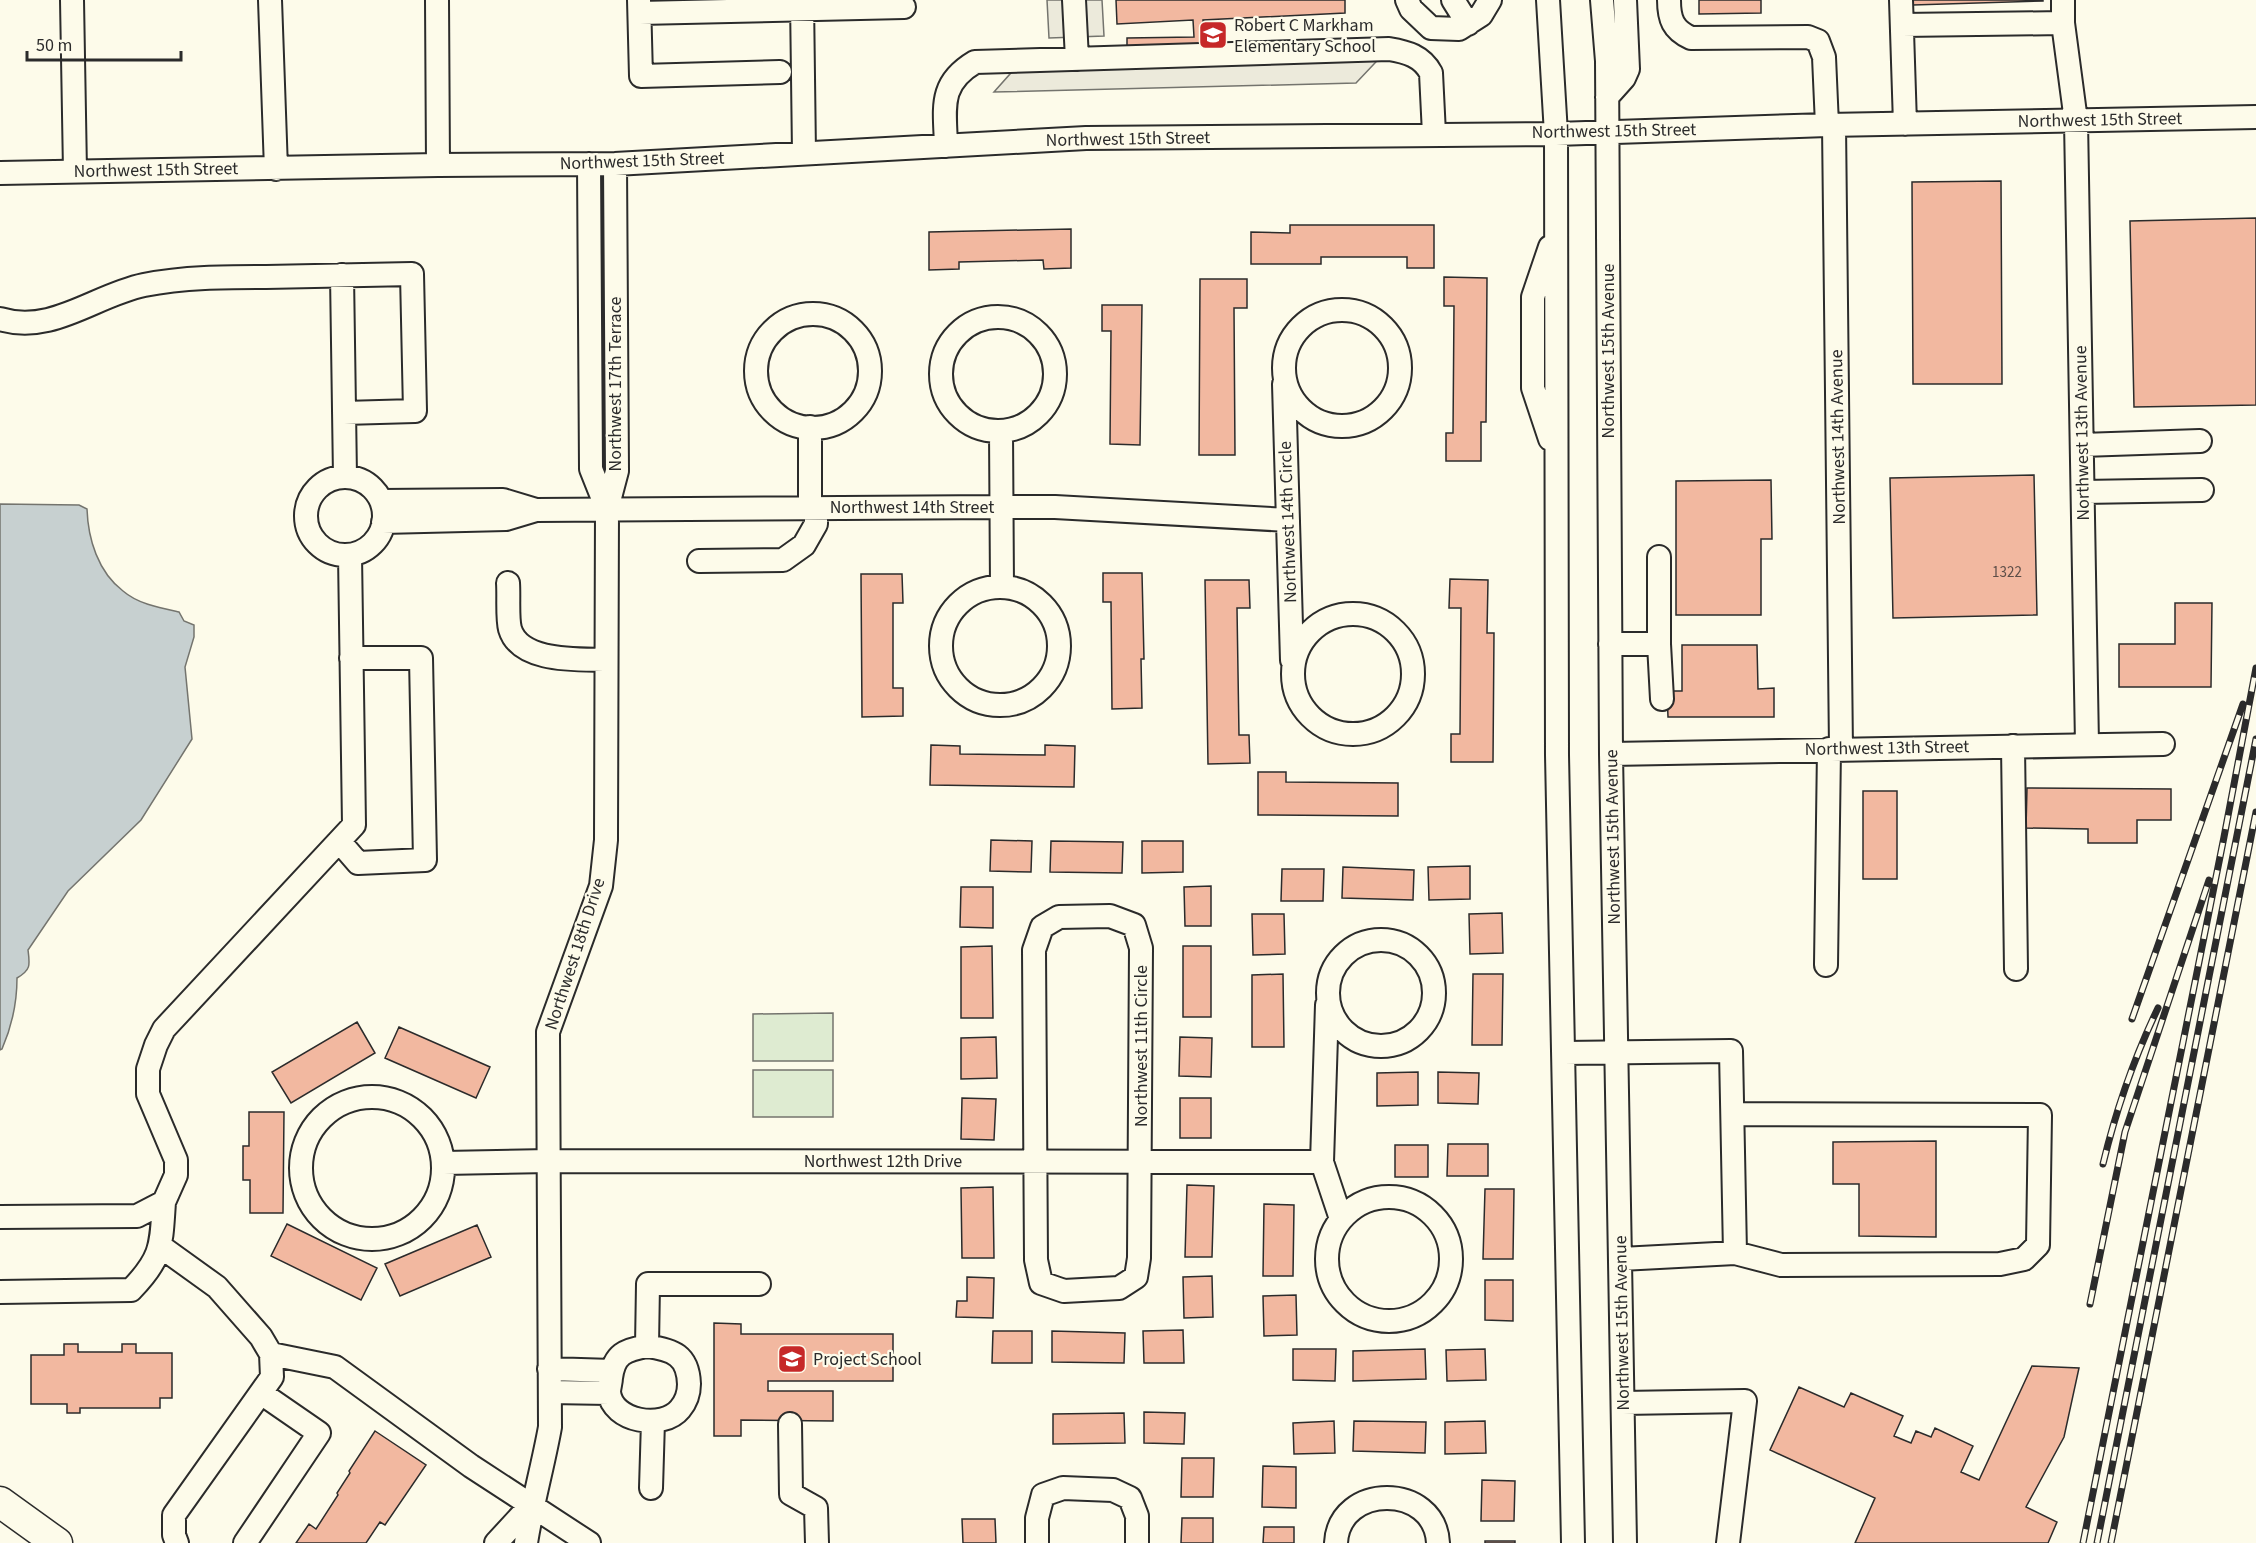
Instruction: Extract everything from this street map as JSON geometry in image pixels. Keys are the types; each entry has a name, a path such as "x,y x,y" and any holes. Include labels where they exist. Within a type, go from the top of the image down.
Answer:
{"main road":[{"path":"0,1502 57,1543"}],"street":[{"path":"72,0 75,171"},
{"path":"270,0 276,169"},
{"path":"437,0 438,165"},
{"path":"1074,0 1077,59"},
{"path":"1407,0 1411,9 1431,28 1459,29 1481,15 1490,0"},
{"path":"1453,0 1468,24"},
{"path":"1548,0 1556,134 1557,755 1573,1543"},
{"name":"Northwest 15th Avenue","path":"1602,0 1607,61 1611,754 1626,1543"},
{"path":"1607,97 1624,78 1628,69 1625,0"},
{"name":"Northwest 14th Avenue","path":"1669,0 1669,13 1674,26 1682,34 1691,38 1808,37 1818,41 1824,57 1831,125 1835,749 1826,966"},
{"path":"1901,0 1905,124"},
{"name":"Northwest 13th Avenue","path":"2063,0 2063,23 2076,121 2087,744"},
{"path":"802,5 804,153"},
{"path":"780,72 641,75 639,6 904,7"},
{"path":"1902,25 2063,23"},
{"path":"946,146 945,101 950,84 975,62 1389,49 1403,51 1419,58 1431,73 1434,134"},
{"name":"Northwest 15th Street","path":"0,173 615,164 1086,138 1556,134 1831,125 2256,117"},
{"name":"Northwest 17th Terrace","path":"589,164 591,469 606,509"},
{"name":"Northwest 17th Terrace","path":"606,509 617,471 615,164"},
{"path":"0,319 39,322 64,316 141,285 187,278 412,274 415,411 344,413"},
{"path":"342,275 345,477"},
{"name":"Northwest 14th Circle","path":"1284,370 1288,390 1299,407 1315,419 1331,425 1352,425 1371,419 1386,406 1397,389 1400,368 1397,348 1387,331 1372,318 1352,311 1332,311 1312,318 1297,331 1287,349 1284,370 1292,673 1296,694 1306,712 1322,726 1343,734 1364,734 1384,727 1400,713 1410,695 1414,676 1411,655 1401,636 1385,622 1365,615 1343,614 1323,621 1306,635 1296,653 1292,673"},
{"path":"802,315 822,315 841,321 856,333 867,350 871,369 867,391 857,408 842,421 823,428 810,428 803,428 784,420 768,407 759,390 756,370 759,352 776,328 802,315"},
{"path":"1005,316 1024,322 1041,334 1052,351 1056,370 1053,393 1044,410 1028,423 1010,430 1001,430 990,430 970,424 955,411 945,394 940,375 942,360 950,342 964,327 982,318 1005,316"},
{"path":"699,561 783,560 804,545 816,524 813,508 810,428"},
{"path":"1001,430 1002,587"},
{"path":"2082,445 2200,441"},
{"path":"345,477 363,481 374,489 382,511 381,531 374,543 363,551 350,555 336,554 317,544 309,533 305,519 306,505 312,493 322,483 334,478 345,477"},
{"path":"2083,492 2202,490"},
{"name":"Northwest 14th Street","path":"382,511 503,500 536,510 1055,507 1288,520"},
{"name":"Northwest 18th Drive","path":"526,1543 532,1504 542,1472 550,1427 548,1032 601,886 606,840 606,509"},
{"path":"0,1292 132,1290 150,1271 160,1246 164,1202 176,1175 173,1152 148,1094 148,1069 156,1045 164,1029 354,825 350,555"},
{"path":"1659,556 1659,644 1662,699"},
{"path":"508,583 510,630 521,644 540,656 606,660"},
{"path":"1002,587 1011,587 1030,595 1046,608 1057,626 1060,647 1057,666 1046,684 1031,698 1011,705 990,705 971,699 954,686 944,668 940,647 943,627 953,609 969,595 988,588 1002,587"},
{"path":"1610,644 1659,644"},
{"path":"339,841 358,863 425,860 421,658 351,658"},
{"name":"Northwest 13th Street","path":"1611,754 2163,744"},
{"path":"2013,746 2016,969"},
{"name":"Northwest 11th Circle","path":"1110,916 1134,925 1141,948 1141,1162 1139,1258 1136,1277 1119,1288 1064,1291 1041,1283 1036,1260 1035,1161 1034,950 1042,927 1059,917 1110,916"},
{"path":"1327,994 1331,1013 1340,1029 1355,1040 1373,1046 1392,1045 1409,1038 1423,1026 1432,1009 1434,992 1431,973 1421,957 1406,946 1388,940 1371,940 1353,946 1339,958 1330,974 1327,994 1322,1162 1341,1219 1330,1238 1326,1259 1330,1281 1336,1293 1350,1309 1371,1319 1392,1322 1419,1313 1440,1295 1449,1277 1451,1255 1446,1234 1429,1212 1411,1201 1389,1197 1375,1199 1355,1207 1341,1219"},
{"path":"1564,1053 1731,1051 1735,1253"},
{"path":"368,1096 390,1098 411,1107 427,1122 439,1141 444,1163 441,1187 430,1210 424,1216 412,1227 390,1237 365,1239 341,1232 321,1218 307,1198 300,1174 302,1149 312,1129 326,1112 346,1101 368,1096"},
{"path":"1621,1259 1735,1253 1781,1265 2000,1264 2024,1259 2038,1245 2040,1115 1733,1114"},
{"name":"Northwest 12th Drive","path":"444,1163 549,1161 1322,1162"},
{"path":"0,1218 137,1216 164,1202"},
{"path":"160,1246 217,1287 261,1337 271,1354 272,1377 174,1515 174,1535 177,1543"},
{"path":"647,1346 648,1284 759,1284"},
{"path":"647,1346 666,1348 677,1355 685,1364 688,1375 689,1393 684,1404 677,1413 668,1418 653,1421 630,1417 617,1407 611,1382 613,1364 623,1353 647,1346"},
{"path":"271,1354 335,1367 471,1466 589,1543"},
{"path":"549,1369 611,1382"},
{"path":"550,1392 611,1382"},
{"path":"244,1543 319,1432 261,1393"},
{"path":"1623,1404 1745,1401 1728,1543"},
{"path":"651,1488 653,1421"},
{"path":"790,1424 791,1494 816,1508 817,1543"},
{"path":"1571,1470 1584,1492 1587,1543"},
{"path":"1037,1543 1037,1518 1043,1495 1063,1488 1113,1490 1130,1498 1137,1516 1137,1543"},
{"path":"1336,1541 1342,1522 1354,1508 1369,1499 1386,1496 1404,1499 1419,1508 1431,1521 1438,1537 1438,1543"},
{"name":"Northwest 18th Drive","path":"496,1543 532,1504"}],"green space":[{"path":"833,1013 833,1061 753,1061 753,1014"},
{"path":"753,1070 833,1070 833,1117 753,1117"}],"shaded area":[{"path":"1047,0 1102,0 1104,36 1049,38"},
{"path":"1391,46 1356,83 994,92 1026,56"},
{"path":"0,504 79,505 87,509 96,554 114,583 142,602 179,612 184,621 194,625 194,637 185,667 192,739 141,820 68,891 28,950 29,967 17,978 11,1023 0,1050"}],"building":[{"path":"1116,0 1345,0 1345,13 1203,20 1204,46 1127,49 1127,38 1194,37 1193,20 1117,24"},
{"path":"1699,0 1761,0 1761,13 1699,14"},
{"path":"1913,0 2043,0 2043,1 1913,5"},
{"path":"2001,181 2002,384 1913,384 1912,182"},
{"path":"2256,218 2256,405 2134,407 2130,221"},
{"path":"1290,225 1434,225 1434,268 1407,268 1407,257 1321,257 1321,264 1251,264 1251,232 1290,233"},
{"path":"1071,229 1071,268 1044,269 1043,260 959,262 959,269 929,270 929,232"},
{"path":"1444,277 1487,278 1486,422 1481,422 1481,461 1446,461 1446,433 1453,433 1454,306 1444,306"},
{"path":"1200,279 1247,279 1247,308 1234,308 1235,455 1199,455"},
{"path":"1102,305 1142,305 1140,445 1110,444 1111,331 1102,331"},
{"path":"2034,475 2037,615 1893,618 1890,478"},
{"path":"1771,480 1772,539 1761,539 1761,615 1676,615 1676,481"},
{"path":"1103,573 1142,573 1144,659 1141,659 1142,708 1112,709 1111,602 1103,602"},
{"path":"861,574 902,574 903,603 893,603 893,688 903,688 903,716 862,717"},
{"path":"1450,579 1488,580 1487,633 1494,633 1493,762 1451,762 1451,734 1460,734 1461,608 1449,608"},
{"path":"1205,580 1249,580 1250,608 1237,608 1239,735 1249,735 1250,763 1208,764"},
{"path":"2175,603 2212,603 2211,687 2119,687 2119,644 2175,644"},
{"path":"1682,645 1757,645 1758,689 1774,688 1774,717 1668,717 1667,691 1682,691"},
{"path":"931,745 960,746 960,754 1045,755 1045,745 1075,746 1074,787 930,785"},
{"path":"1258,772 1286,772 1286,782 1398,783 1398,816 1258,815"},
{"path":"2027,788 2171,789 2171,820 2137,820 2137,843 2088,843 2088,829 2026,828"},
{"path":"1863,791 1897,791 1897,879 1863,879"},
{"path":"991,840 1032,841 1031,872 990,871"},
{"path":"1051,841 1123,842 1122,873 1050,872"},
{"path":"1142,841 1183,841 1183,872 1142,873"},
{"path":"1470,866 1470,899 1429,900 1428,867"},
{"path":"1343,867 1414,870 1413,900 1342,898"},
{"path":"1282,869 1324,869 1323,901 1281,901"},
{"path":"1211,886 1211,926 1185,926 1184,887"},
{"path":"961,887 993,887 993,928 960,927"},
{"path":"1502,913 1503,953 1470,954 1469,914"},
{"path":"1252,914 1284,914 1285,954 1253,955"},
{"path":"992,946 993,1018 961,1018 961,947"},
{"path":"1183,946 1211,946 1211,1017 1183,1017"},
{"path":"1283,974 1284,1047 1252,1047 1252,975"},
{"path":"1473,974 1503,974 1502,1045 1472,1045"},
{"path":"357,1022 375,1053 291,1103 272,1072"},
{"path":"399,1027 490,1067 476,1098 385,1058"},
{"path":"996,1037 997,1078 961,1079 961,1038"},
{"path":"1180,1037 1212,1038 1211,1077 1179,1076"},
{"path":"1418,1072 1418,1105 1377,1106 1377,1073"},
{"path":"1438,1072 1479,1073 1478,1104 1438,1103"},
{"path":"962,1098 996,1099 994,1140 961,1139"},
{"path":"1180,1098 1211,1098 1211,1138 1180,1138"},
{"path":"249,1112 284,1112 283,1213 250,1213 250,1180 243,1180 243,1146 249,1146"},
{"path":"1936,1141 1936,1237 1859,1236 1859,1184 1833,1184 1833,1142"},
{"path":"1448,1144 1488,1144 1488,1176 1447,1176"},
{"path":"1395,1145 1428,1145 1428,1177 1395,1177"},
{"path":"1187,1185 1214,1186 1212,1257 1185,1257"},
{"path":"993,1187 994,1258 962,1258 961,1188"},
{"path":"1485,1189 1514,1189 1513,1259 1483,1259"},
{"path":"1264,1204 1294,1205 1293,1276 1263,1276"},
{"path":"287,1224 377,1268 361,1300 271,1256"},
{"path":"477,1225 491,1257 400,1296 385,1264"},
{"path":"1212,1276 1213,1317 1184,1318 1183,1277"},
{"path":"967,1277 994,1278 993,1318 956,1317 957,1301 967,1301"},
{"path":"1485,1280 1513,1280 1513,1321 1485,1320"},
{"path":"1296,1295 1297,1335 1264,1336 1263,1296"},
{"path":"714,1323 741,1324 741,1334 893,1334 893,1381 768,1381 768,1391 833,1391 833,1421 741,1420 741,1436 714,1436"},
{"path":"1183,1330 1184,1363 1144,1363 1143,1331"},
{"path":"993,1331 1032,1331 1032,1363 992,1363"},
{"path":"1052,1331 1125,1333 1124,1363 1052,1362"},
{"path":"64,1344 78,1344 78,1352 122,1352 122,1344 136,1344 136,1353 172,1353 172,1398 160,1398 160,1408 80,1408 80,1413 67,1413 67,1404 31,1404 31,1355 64,1355"},
{"path":"1293,1349 1336,1349 1335,1381 1293,1380"},
{"path":"1425,1349 1426,1379 1353,1381 1353,1351"},
{"path":"1485,1349 1486,1380 1447,1381 1446,1350"},
{"path":"2032,1366 2079,1368 2064,1437 2026,1507 2057,1522 2048,1543 1855,1543 1875,1498 1770,1450 1799,1387 1844,1407 1851,1393 1903,1416 1894,1436 1911,1443 1916,1431 1931,1437 1935,1428 1973,1446 1961,1472 1979,1480"},
{"path":"1144,1412 1185,1413 1184,1444 1144,1443"},
{"path":"1124,1413 1125,1443 1053,1444 1053,1414"},
{"path":"1334,1421 1335,1453 1294,1454 1293,1423"},
{"path":"1354,1421 1426,1422 1425,1453 1353,1451"},
{"path":"1485,1421 1486,1453 1445,1454 1445,1422"},
{"path":"375,1431 426,1465 385,1525 380,1522 366,1543 296,1543 309,1524 316,1529"},
{"path":"1182,1458 1214,1458 1213,1497 1181,1497"},
{"path":"1263,1466 1296,1467 1296,1508 1262,1507"},
{"path":"1482,1480 1515,1481 1514,1521 1481,1521"},
{"path":"1182,1518 1213,1518 1213,1543 1181,1543"},
{"path":"962,1519 995,1519 996,1543 963,1543"},
{"path":"1264,1527 1294,1527 1294,1543 1263,1543"},
{"path":"1485,1541 1515,1541 1515,1543 1485,1543"}],"railway":[{"path":"2083,1543 2256,668"},
{"path":"2132,1019 2243,704"},
{"path":"2097,1543 2256,739"},
{"path":"2111,1543 2256,812"},
{"path":"2090,1304 2125,1132 2209,880"},
{"path":"2103,1164 2126,1084 2158,1008"}],"place":[{"name":"Robert C Markham Elementary School","path":"1213,35"},
{"name":"Project School","path":"792,1359"}]}
